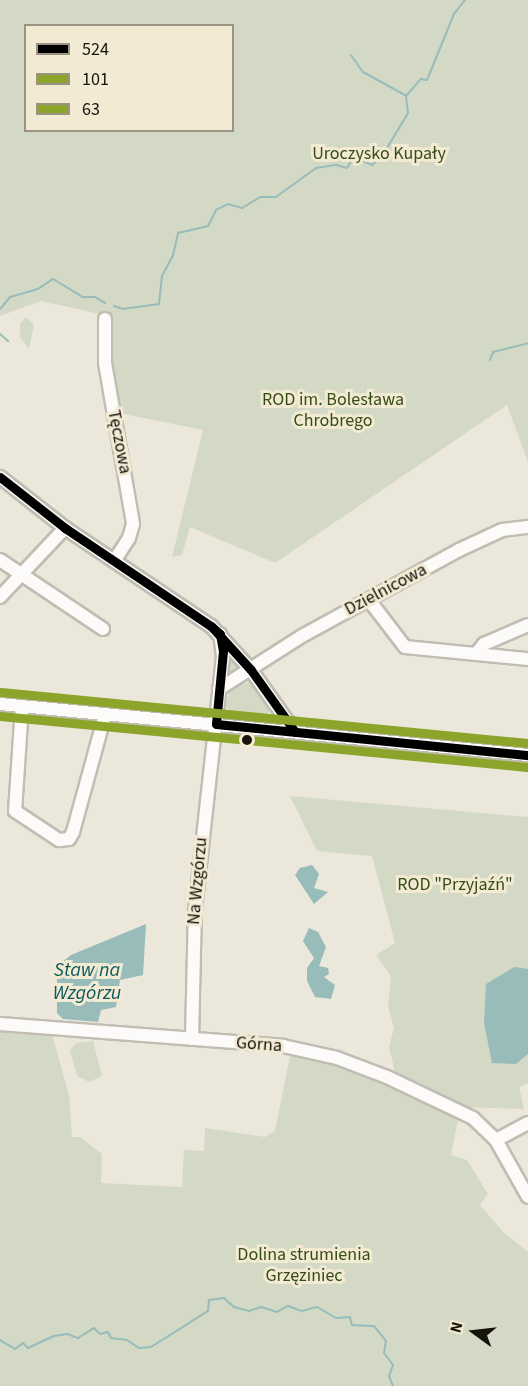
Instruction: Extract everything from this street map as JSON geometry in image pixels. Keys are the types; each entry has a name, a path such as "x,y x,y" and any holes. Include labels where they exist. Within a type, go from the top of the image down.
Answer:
{"street":[{"name":"Tęczowa","path":"105,319 105,363 133,524 129,538 114,561"},
{"path":"0,477 65,528 220,634 251,670 295,732"},
{"name":"Dzielnicowa","path":"219,689 369,600 502,530 528,527"},
{"path":"0,597 65,528"},
{"path":"0,561 103,629"},
{"path":"369,600 405,647 528,659"},
{"path":"476,654 484,644 528,625"},
{"name":"Na Wzgórzu","path":"192,1039 190,994 198,867 223,657 220,634"},
{"path":"223,657 227,649 234,648"},
{"path":"0,704 528,754"},
{"path":"22,706 15,812 59,840 69,839 74,832 105,714"},
{"name":"Górna","path":"0,1024 295,1048 354,1064 459,1110 496,1140 528,1197"},
{"path":"496,1140 528,1123"}],"green space":[{"name":"Uroczysko Kupały","path":"0,0 528,0 528,462 507,405 275,563 190,527 182,555 172,557 203,430 119,413 108,335 109,316 41,301 0,316"},
{"path":"26,317 34,325 29,349 20,337 20,324"},
{"path":"228,652 238,665 237,671 226,679"},
{"path":"249,682 270,710 265,720 236,718 225,706 230,690"},
{"name":"ROD \"Przyjaźń\"","path":"290,796 528,817 528,1083 519,1087 524,1109 461,1107 396,1076 389,1047 394,1028 388,1006 391,977 376,955 395,943 372,856 317,851"},
{"name":"Dolina strumienia Grzęziniec","path":"0,1030 52,1034 69,1095 72,1137 80,1137 102,1154 101,1183 182,1187 184,1150 204,1151 205,1128 265,1137 275,1131 291,1051 363,1072 459,1115 451,1155 467,1160 488,1194 480,1205 503,1232 528,1252 528,1386 0,1386"},
{"path":"93,1041 102,1076 89,1082 77,1076 70,1050 76,1043"}],"water":[{"path":"312,865 319,874 314,888 328,892 314,904 295,875 300,868"},
{"name":"Staw na Wzgórzu","path":"146,924 143,975 120,980 116,1007 101,1010 98,1022 63,1019 57,1013 57,966 71,955"},
{"path":"309,928 318,932 326,947 319,966 328,968 329,974 324,977 335,985 331,999 315,997 307,981 307,968 314,958 303,941"},
{"path":"514,967 528,969 528,1054 516,1064 492,1063 484,1023 486,984"}],"waterway":[{"path":"114,306 123,309 159,304 162,276 173,255 178,233 208,226 216,210 228,204 242,208 260,197 276,197 316,168 336,165 347,168 354,157 372,165 381,158 408,113 406,96 421,79 427,80 454,14 465,0"},
{"path":"351,55 363,72 405,95"},
{"path":"0,309 10,297 38,289 53,279 83,297 95,297 105,303"},
{"path":"0,334 8,341"},
{"path":"490,360 493,352 528,343"},
{"path":"0,1340 15,1349 23,1343 28,1348 54,1336 67,1334 78,1338 94,1328 100,1334 108,1332 111,1338 127,1340 139,1348 151,1347 208,1311 209,1300 224,1298 234,1307 249,1311 261,1307 277,1312 288,1306 302,1311 317,1307 336,1318 350,1317 352,1325 374,1326 386,1341 384,1353 393,1365 389,1376 393,1386"}],"transit line":[{"name":"524","path":"0,477 65,528 211,626 251,670 295,732"},
{"name":"524","path":"213,628 220,634 223,651 216,724"},
{"name":"63","path":"1,692 528,743"},
{"name":"101","path":"0,716 527,767"},
{"name":"524","path":"216,724 528,755"}],"park label":[{"name":"ROD im. Bolesława Chrobrego","path":"333,411"}]}
